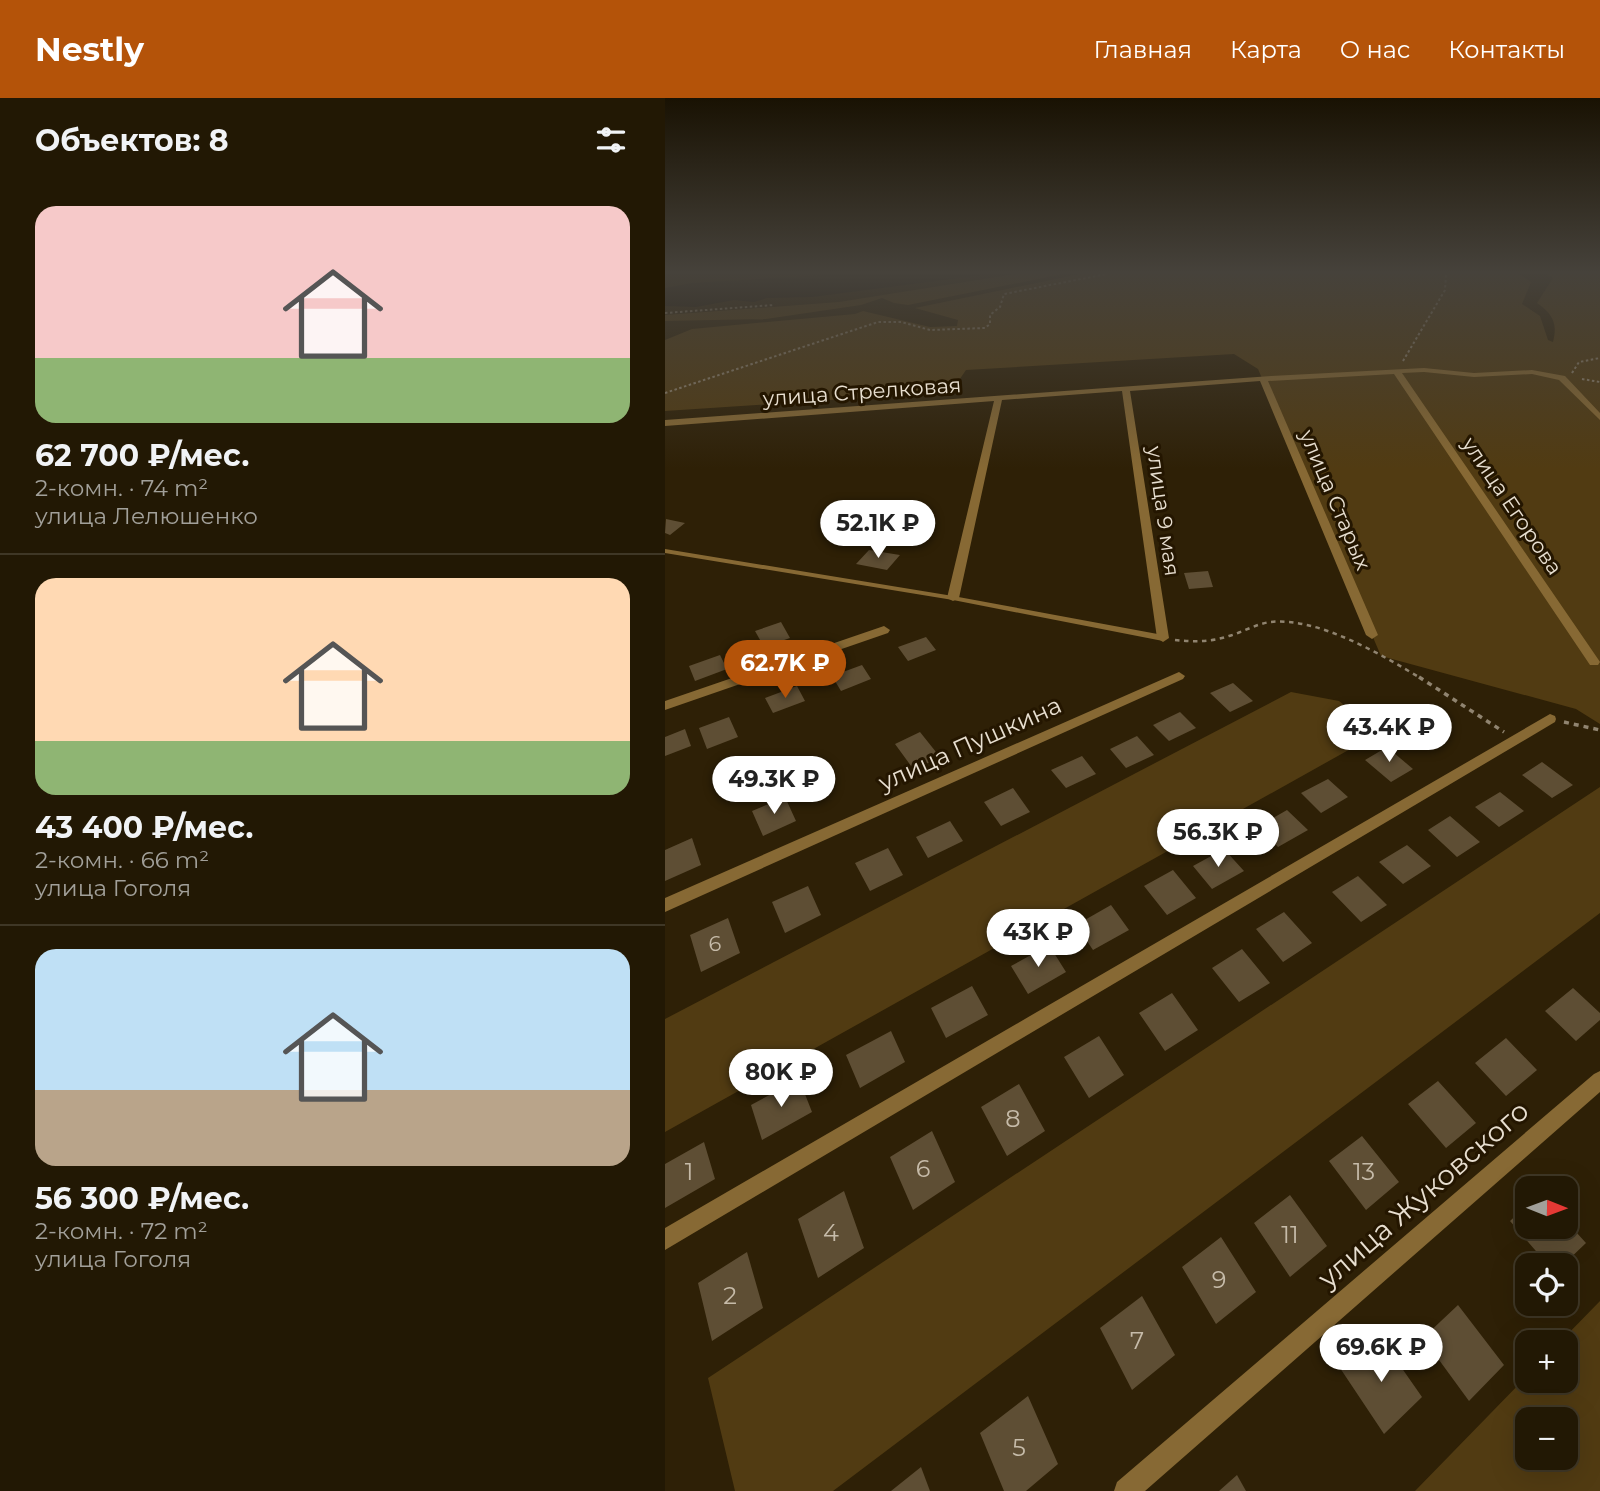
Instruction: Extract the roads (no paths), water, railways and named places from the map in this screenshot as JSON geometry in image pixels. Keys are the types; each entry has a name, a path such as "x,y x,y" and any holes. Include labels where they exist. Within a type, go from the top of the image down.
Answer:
{"street":[{"name":"улица Стрелковая","path":"665,423 1263,379 1425,370 1474,375 1532,372 1567,378 1600,418"},
{"name":"улица Егорова","path":"1397,372 1594,662"},
{"name":"улица Старых","path":"1263,379 1372,635"},
{"name":"улица 9 мая","path":"1126,390 1163,638"},
{"path":"953,598 998,400"},
{"path":"665,706 884,630"},
{"name":"улица Пушкина","path":"665,905 1179,676"},
{"path":"665,1240 1550,719"},
{"name":"улица Жуковского","path":"1126,1491 1600,1080"}],"lane":[{"path":"665,551 953,598 1163,638"}]}
